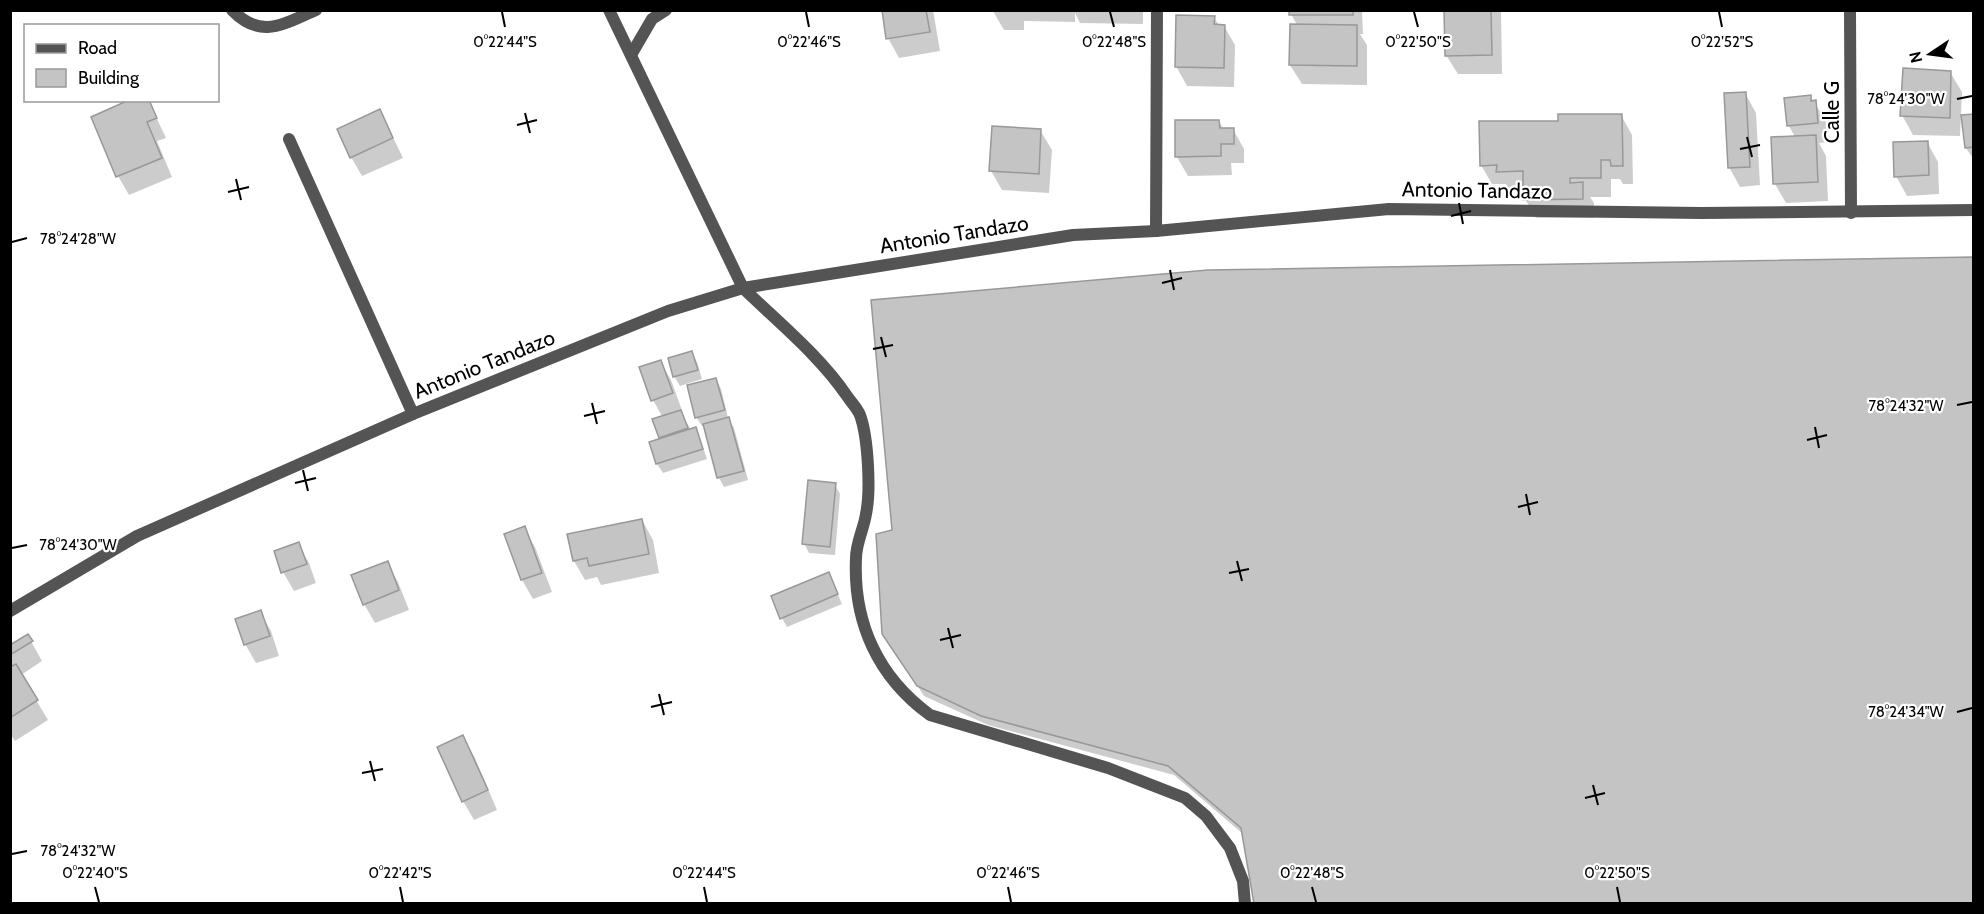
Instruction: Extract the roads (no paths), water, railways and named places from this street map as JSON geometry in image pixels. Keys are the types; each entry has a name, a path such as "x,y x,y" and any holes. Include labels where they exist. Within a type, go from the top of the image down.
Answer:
{"street":[{"path":"232,10 254,27 268,28 316,10"},
{"path":"609,10 743,288 835,377 860,414 868,460 867,512 856,556 859,605 872,648 890,678 910,701 930,715 1108,768 1185,798 1206,816 1230,848 1244,881 1245,903"},
{"path":"631,55 652,19 666,10"},
{"path":"1156,231 1157,10"},
{"name":"Calle G","path":"1850,10 1851,213"},
{"path":"289,140 413,414"},
{"name":"Antonio Tandazo","path":"10,611 137,536 413,414 668,310 743,288 1074,235 1156,231 1389,208 1702,213 1974,210"}]}
